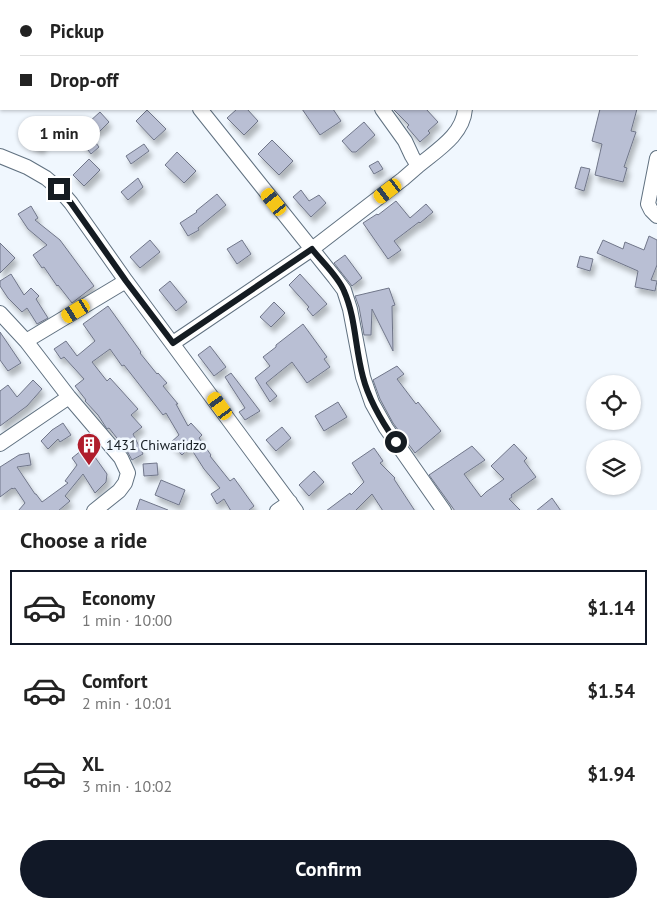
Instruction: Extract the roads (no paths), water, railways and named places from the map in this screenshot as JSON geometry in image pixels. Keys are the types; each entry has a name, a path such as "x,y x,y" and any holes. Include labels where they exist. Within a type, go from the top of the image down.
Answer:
{"street":[{"path":"201,110 344,290 350,309 363,377 372,403 386,428 444,510"},
{"path":"383,110 405,141 418,166"},
{"path":"173,343 312,249 403,179 453,137 461,125 466,110"},
{"path":"0,156 46,178 71,203 126,281 293,506 277,510"},
{"path":"657,158 648,204 657,216"},
{"path":"26,341 126,281"},
{"path":"1,317 26,341 69,397 122,458 128,473 125,484 119,491 94,510"},
{"path":"0,444 69,397"}],"place":[{"name":"1431 Chiwaridzo","path":"89,466"}]}
